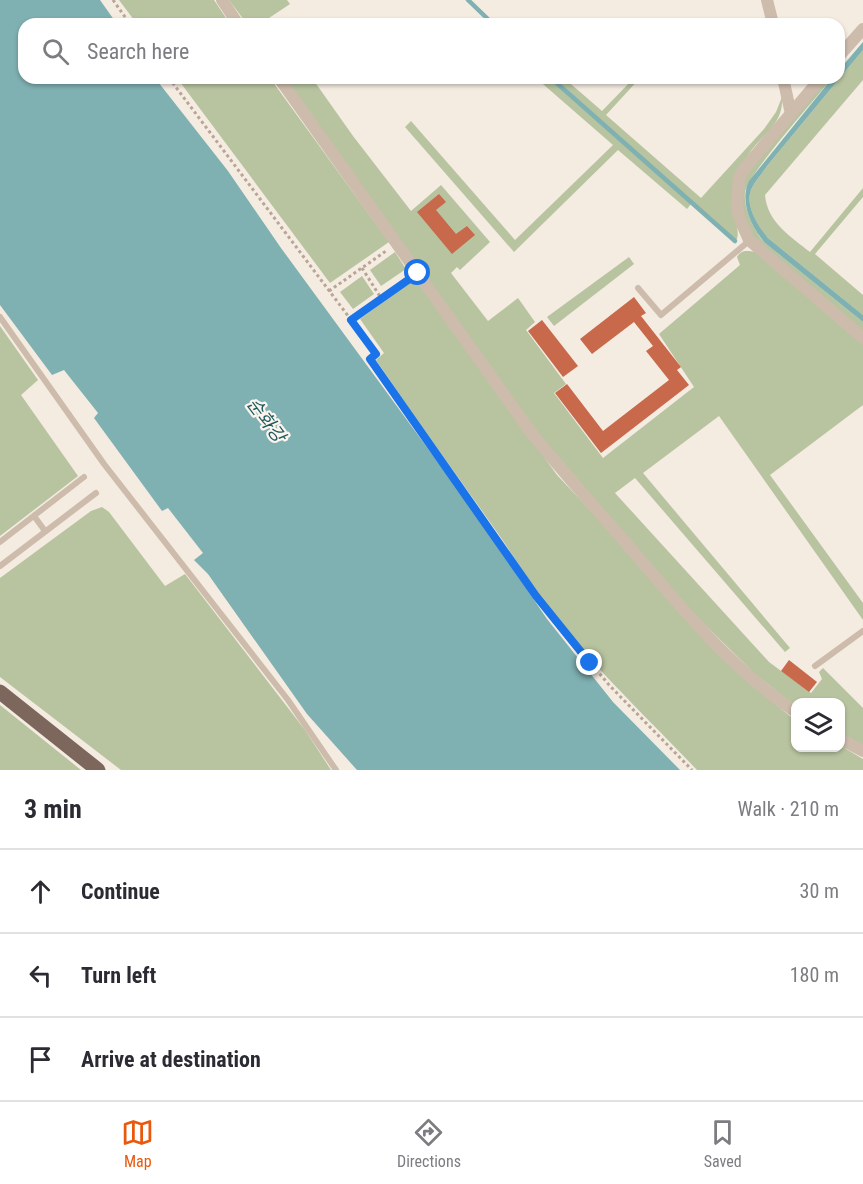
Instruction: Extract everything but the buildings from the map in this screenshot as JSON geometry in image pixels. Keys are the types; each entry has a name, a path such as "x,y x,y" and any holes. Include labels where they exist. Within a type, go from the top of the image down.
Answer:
{"main road":[{"path":"0,692 98,770"}],"street":[{"path":"222,0 234,18"},
{"path":"767,0 772,18"},
{"path":"845,50 863,29"},
{"path":"283,84 516,412 562,472 703,631 768,692 791,709"},
{"path":"784,84 791,114"},
{"path":"816,84 760,148 739,178 737,192 739,217 749,240 863,338"},
{"path":"845,742 863,751"}],"lane":[{"path":"638,288 661,315 749,240"},
{"path":"0,317 104,464 288,700 336,770"},
{"path":"0,542 84,477"},
{"path":"0,566 96,493"},
{"path":"34,516 45,531"},
{"path":"815,666 863,631"}],"path":[{"path":"113,0 126,18"},
{"path":"174,84 376,354 370,359 552,616 610,686 692,770"},
{"path":"329,291 396,243"},
{"path":"362,268 381,298"},
{"path":"351,320 418,273"}],"green space":[{"path":"119,0 214,0 226,18 132,18"},
{"path":"229,0 287,0 290,4 269,18 242,18"},
{"path":"863,50 863,80 765,195 775,221 810,252 863,188 863,197 815,254 863,295 863,315 768,238 760,228 750,203 751,190 767,166 835,84 845,84 845,72"},
{"path":"181,84 274,84 389,242 330,283"},
{"path":"288,84 316,84 411,211 441,185 490,242 460,270 457,267 451,273 488,321 518,298 535,322 526,330 566,384 554,393 603,458 694,387 659,334 740,265 737,257 743,252 756,252 863,343 863,405 770,475 863,603 863,620 719,416 643,473 790,648 785,652 635,478 615,493 769,662 811,693 822,679 819,672 823,668 863,708 863,745 845,736 845,698 791,698 791,703 755,674 689,609 531,425"},
{"path":"543,84 555,84 691,204 687,209 618,150 514,252 405,127 411,121 515,240 613,145"},
{"path":"561,84 571,84 602,111 628,84 634,84 606,115 701,198 764,129 776,112 782,97 782,107 775,124 746,159 736,222 738,233 736,241"},
{"path":"820,84 827,84 758,169 745,192 746,206 757,233 765,243 863,322 863,335 753,236 743,215 741,183 759,154"},
{"path":"395,252 406,269 381,286 370,270"},
{"path":"629,257 634,264 554,326 547,317"},
{"path":"362,276 374,294 353,309 340,292"},
{"path":"415,279 557,475 766,697 791,717 791,752 845,752 845,748 863,759 863,770 697,770 597,666 546,605 376,360 384,353 360,319"},
{"path":"0,326 38,380 21,395 78,476 0,536"},
{"path":"102,507 109,512 165,586 185,574 305,730 331,770 121,770 0,677 0,578 91,511"},
{"path":"0,705 81,770 0,770"}],"water":[{"name":"순화강","path":"0,0 100,0 113,18 18,18 18,84 160,84 228,171 281,248 467,502 547,619 613,702 680,770 357,770 307,714 208,574 194,560 203,553 168,508 162,511 94,418 98,413 64,370 52,375 0,305"},
{"path":"863,42 863,50 845,72 845,63"},
{"path":"827,84 835,84 754,184 750,203 760,228 768,238 863,315 863,322 765,243 748,214 745,197 749,181"}],"waterway":[{"path":"468,0 487,18"},
{"path":"558,84 735,241"}],"route":[{"path":"418,273 351,320 376,354 370,359 406,411 536,596 590,663"}]}
